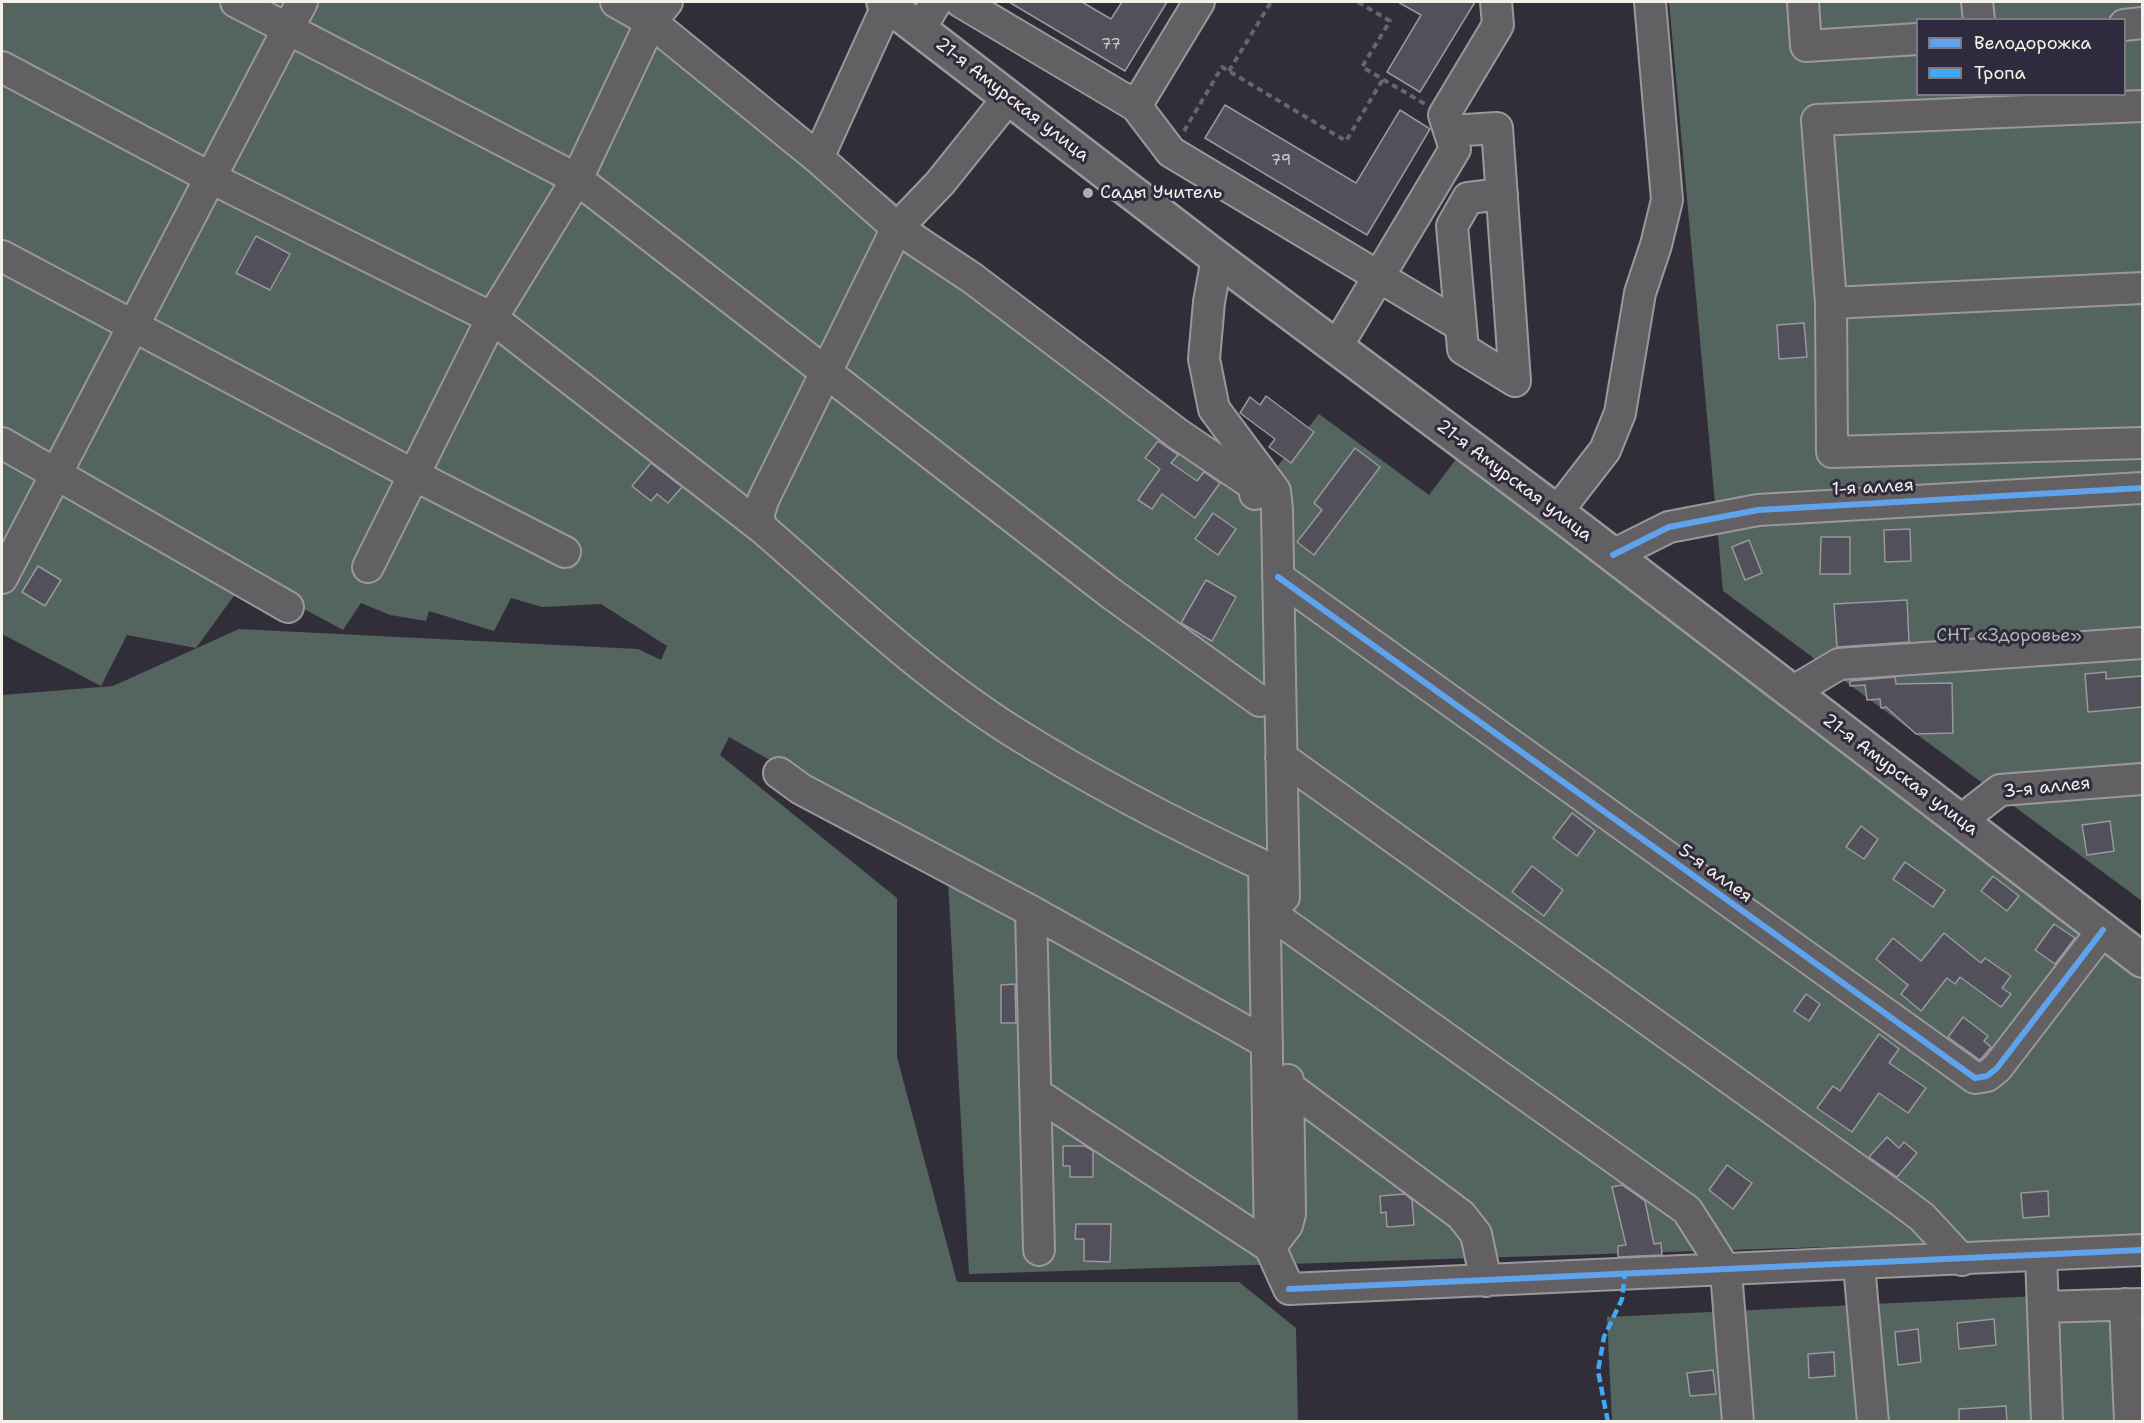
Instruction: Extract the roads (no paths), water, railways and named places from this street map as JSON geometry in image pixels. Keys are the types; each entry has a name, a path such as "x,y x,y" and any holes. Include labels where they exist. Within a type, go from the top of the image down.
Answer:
{"main road":[{"name":"21-я Амурская улица","path":"886,3 1217,258 1557,512 2142,960"}],"street":[{"path":"236,2 578,179 1109,592 1260,701"},
{"path":"2,578 135,327 209,177 302,2"},
{"path":"616,2 659,12 897,228 972,278 1178,434 1255,486 1270,1248 1288,1289 1486,1281 1625,1272 1726,1271 1859,1265 2142,1250"},
{"path":"920,29 936,2"},
{"path":"961,2 1136,106 1172,152 1461,326"},
{"path":"1136,106 1199,2"},
{"path":"1336,348 1455,149 1446,123 1498,25 1496,2"},
{"path":"1557,512 1605,450 1620,413 1640,293 1667,200 1650,2"},
{"path":"1803,2 1806,46 1916,39"},
{"path":"1977,2 1979,18"},
{"path":"818,158 886,3"},
{"path":"368,567 492,318 578,179 659,12"},
{"path":"2126,25 2142,24"},
{"path":"2,68 209,177 492,318 762,528 908,655 1011,731 1165,820 1264,866"},
{"path":"762,528 758,516 764,498 897,228 940,183 1009,97"},
{"path":"2142,106 1817,120 1831,303 1832,452 2142,443"},
{"path":"1446,123 1497,128 1502,194 1515,381 1463,349 1452,226 1468,198 1502,194"},
{"path":"2,256 414,475 566,552"},
{"path":"1217,258 1209,302 1204,359 1214,409 1275,491 1290,1214 1287,1226 1270,1248"},
{"path":"1831,303 2142,288"},
{"path":"2,444 288,607"},
{"name":"1-я аллея","path":"1613,555 1669,527 1758,510 2142,488"},
{"name":"5-я аллея","path":"1278,577 1975,1078 1987,1076 1997,1068 2103,930"},
{"path":"1792,692 1839,664 2142,643"},
{"path":"1281,757 1906,1205 1922,1217 1962,1260"},
{"path":"779,773 801,789 1032,911 1267,1044"},
{"name":"3-я аллея","path":"1960,821 2000,790 2142,779"},
{"path":"1032,911 1039,1250"},
{"path":"1284,923 1687,1210 1726,1271 1738,1422"},
{"path":"1289,1088 1461,1215 1476,1234 1486,1281"},
{"path":"1037,1094 1270,1248"},
{"path":"2041,1255 2047,1422"},
{"path":"1859,1265 1873,1422"},
{"path":"2043,1307 2134,1304 2130,1422"}],"place":[{"name":"Сады Учитель","path":"1088,193"}],"park label":[{"name":"СНТ «Здоровье»","path":"2009,636"}]}
